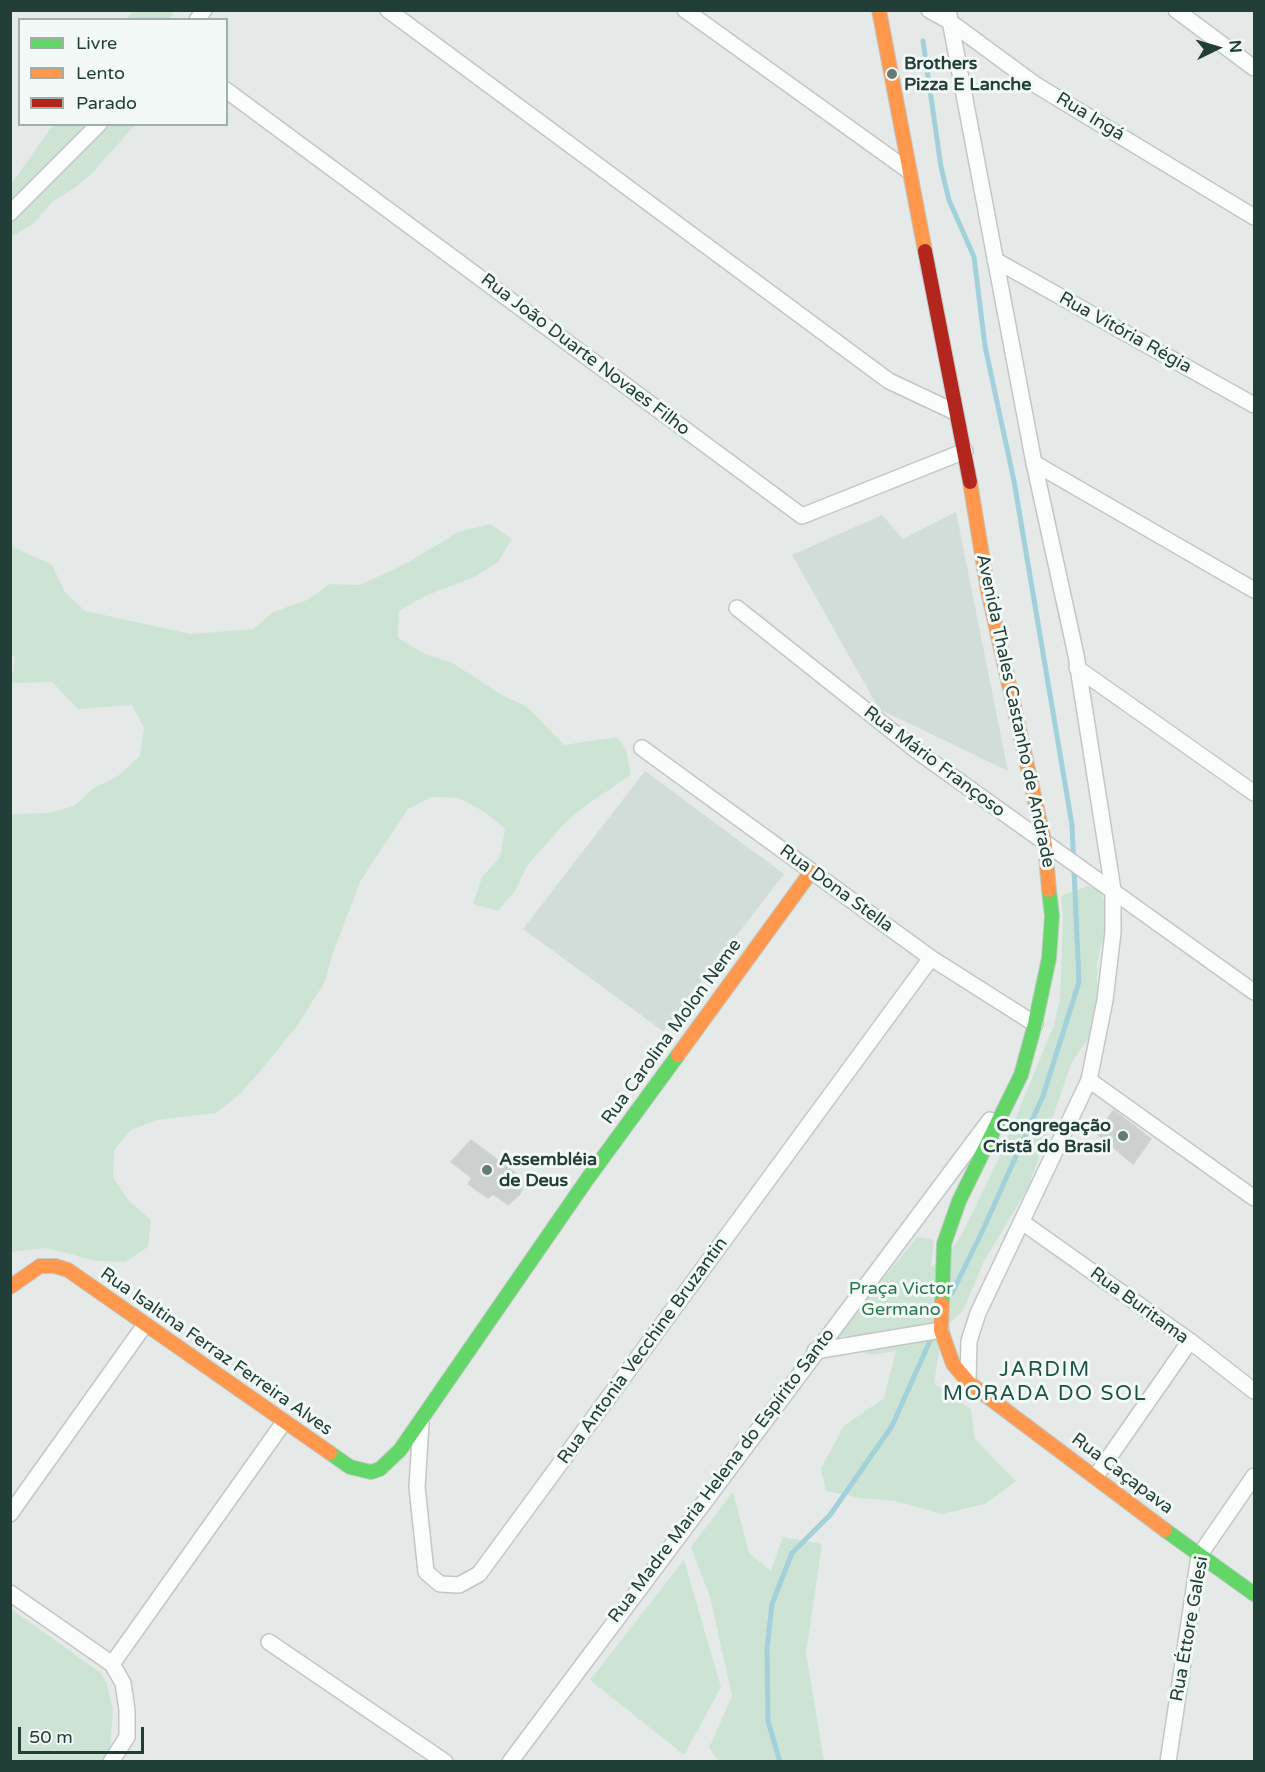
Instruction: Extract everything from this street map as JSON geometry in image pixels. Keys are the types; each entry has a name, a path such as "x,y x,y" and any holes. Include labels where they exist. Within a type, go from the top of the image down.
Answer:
{"street":[{"path":"388,10 889,381 955,412"},
{"path":"685,10 909,171"},
{"name":"Avenida Thales Castanho de Andrade","path":"879,10 955,412 965,451 988,591 1045,845 1052,916 1049,958 1021,1075 959,1201 944,1244 941,1330 953,1364 968,1382"},
{"name":"Rua Ingá","path":"929,10 948,16 1036,85 1254,217"},
{"path":"1176,10 1254,68"},
{"path":"948,16 1034,463 1077,668 1113,890 1113,932 1105,1000 1089,1080 978,1312 969,1341 968,1382"},
{"name":"Rua João Duarte Novaes Filho","path":"228,91 802,516 965,451"},
{"path":"10,213 97,126"},
{"name":"Rua Vitória Régia","path":"995,261 1254,405"},
{"path":"1034,463 1254,590"},
{"name":"Rua Mário Françoso","path":"737,608 917,751 1045,845 1113,890 1254,992"},
{"path":"1077,668 1254,793"},
{"name":"Rua Dona Stella","path":"642,748 932,958 1035,1024"},
{"name":"Rua Carolina Molon Neme","path":"371,1472 392,1459 421,1423 428,1408 588,1178 811,872"},
{"name":"Rua Antonia Vecchine Bruzantin","path":"421,1423 417,1487 426,1572 440,1584 459,1585 479,1574 932,958"},
{"name":"Rua Madre Maria Helena do Espírito Santo","path":"510,1761 815,1351 981,1133 1021,1075"},
{"path":"1089,1080 1254,1198"},
{"name":"Rua Buritama","path":"1022,1222 1190,1341 1254,1391"},
{"name":"Rua Isaltina Ferraz Ferreira Alves","path":"10,1287 40,1266 55,1266 68,1270 144,1326 350,1467 371,1472"},
{"path":"10,1514 144,1326"},
{"path":"815,1351 941,1330"},
{"path":"1096,1476 1190,1341"},
{"name":"Rua Caçapava","path":"968,1382 1096,1476 1199,1556 1254,1594"},
{"path":"108,1661 284,1422"},
{"name":"Rua Éttore Galesi","path":"1168,1761 1199,1556 1254,1476"},
{"path":"10,1593 108,1661 123,1683 128,1710 127,1737 114,1761"},
{"path":"269,1642 445,1761"}],"shaded area":[{"path":"956,512 1008,771 879,709 792,555 882,515 903,539"},
{"path":"645,771 784,874 663,1031 523,929"}],"green space":[{"path":"133,10 174,11 170,18 128,18"},
{"path":"52,126 134,126 95,170 76,187 53,201 34,223 11,237 11,184"},
{"path":"490,524 512,539 498,562 474,577 425,596 399,611 398,638 423,653 454,664 502,695 527,707 564,745 617,737 626,749 631,775 582,808 562,826 527,866 515,891 498,911 473,904 482,877 500,857 505,829 485,812 458,798 431,797 408,809 361,880 332,955 325,982 296,1027 257,1075 239,1095 216,1113 157,1120 131,1130 114,1150 113,1177 128,1200 151,1220 148,1247 125,1262 97,1261 46,1248 11,1252 11,814 48,813 74,806 94,788 118,776 140,756 144,728 132,705 78,709 52,682 11,683 15,657 10,653 11,546 52,565 65,592 85,611 191,634 253,629 273,612 307,600 330,584 360,585 409,562 458,532"},
{"name":"Praça Victor Germano","path":"1087,886 1101,891 1106,906 1106,926 1097,963 1097,1003 1089,1037 1072,1062 1028,1188 984,1261 963,1311 943,1328 934,1383 971,1409 975,1439 1016,1481 985,1504 942,1514 895,1501 860,1498 826,1491 821,1468 844,1426 884,1398 896,1351 870,1355 845,1343 849,1335 835,1338 917,1237 934,1240 931,1267 944,1259 961,1236 999,1158 1054,1025 1060,1000 1063,917 1061,896"},
{"path":"733,1492 749,1553 771,1571 783,1537 822,1544 806,1653 824,1761 719,1761 709,1748 732,1696 710,1597 691,1547"},
{"path":"684,1560 721,1687 684,1755 590,1680"},
{"path":"10,1608 101,1673 107,1684 113,1710 109,1762 11,1761"}],"building":[{"name":"Congregação Cristã do Brasil","path":"1114,1110 1151,1139 1133,1164 1096,1133"},
{"name":"Assembléia de Deus","path":"471,1140 525,1180 520,1194 508,1205 493,1194 488,1198 468,1184 472,1178 451,1162"}],"waterway":[{"path":"923,41 941,167 949,200 974,257 985,346 1014,481 1072,825 1079,982 1043,1096 952,1293"},
{"path":"780,1762 768,1721 767,1649 772,1604 792,1553 830,1515 892,1426 933,1334"}],"traffic: fast":[{"path":"942,1304 944,1244 959,1201 1021,1075 1035,1024 1049,958 1052,916 1049,890"},
{"path":"330,1453 350,1467 371,1472 380,1469 400,1450 588,1178 678,1055"},
{"path":"1165,1530 1254,1594"}],"traffic: slow":[{"path":"879,10 925,251"},
{"path":"970,482 988,591 1045,845 1049,890"},
{"path":"678,1055 811,872"},
{"path":"10,1287 40,1266 55,1266 68,1270 330,1453"},
{"path":"942,1304 941,1330 953,1364 968,1382 1165,1530"}],"traffic: jam":[{"path":"925,251 970,482"}],"place":[{"name":"Brothers Pizza E Lanche","path":"892,74"},
{"name":"Congregação Cristã do Brasil","path":"1123,1136"},
{"name":"Assembléia de Deus","path":"487,1170"}],"district":[{"name":"JARDIM MORADA DO SOL","path":"1045,1382"}]}
